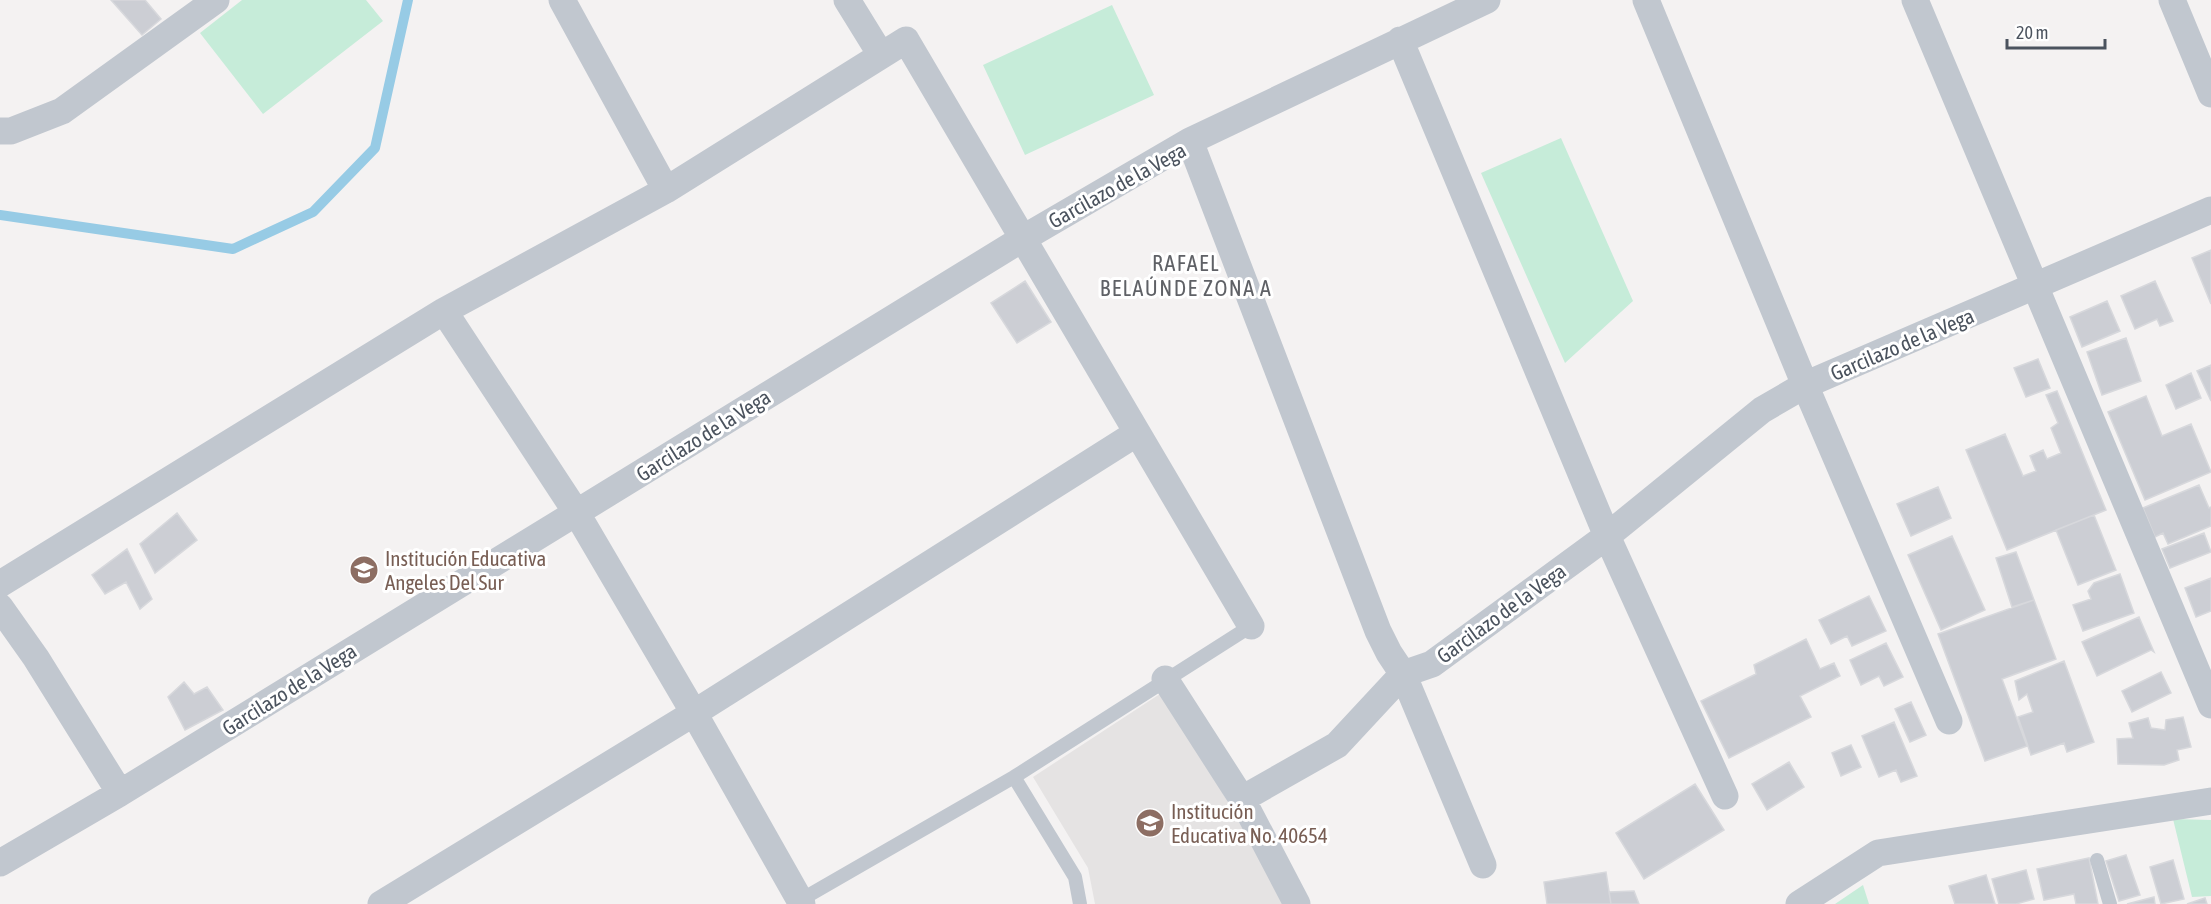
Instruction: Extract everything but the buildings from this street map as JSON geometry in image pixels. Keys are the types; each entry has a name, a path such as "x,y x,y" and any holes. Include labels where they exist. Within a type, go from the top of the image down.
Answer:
{"street":[{"path":"0,131 11,131 62,111 216,0"},
{"path":"562,0 666,190"},
{"path":"847,0 881,55"},
{"path":"1190,141 1487,0"},
{"path":"1646,0 1805,385 1948,721"},
{"path":"1915,0 2211,705"},
{"path":"2172,0 2211,94"},
{"path":"0,584 444,311 666,190 906,40 1251,626"},
{"path":"1400,40 1607,536 1725,796"},
{"name":"Garcilazo de la Vega","path":"0,863 120,793 1022,239 1190,141 1378,631 1403,674 1432,664 1607,536 1762,410 1805,385 2211,210"},
{"path":"444,311 576,512 694,713 798,903"},
{"path":"381,904 694,713 1137,433"},
{"path":"0,607 36,658 120,793"},
{"path":"1242,798 1337,745 1403,674 1483,865"},
{"path":"1165,679 1242,798 1298,904"},
{"path":"1799,904 1878,853 2211,801"}],"lane":[{"path":"798,903 1014,777 1251,626"},
{"path":"1014,777 1075,877 1080,904"},
{"path":"2097,860 2110,904"}],"shaded area":[{"name":"Institución Educativa No. 40654","path":"1166,690 1284,904 1095,904 1088,868 1033,777"}],"green space":[{"path":"242,0 366,0 383,21 263,114 200,33"},
{"path":"1112,5 1154,95 1025,155 983,65"},
{"path":"1561,138 1633,301 1565,363 1481,173"},
{"path":"2173,819 2211,820 2211,896 2192,897"},
{"path":"1863,885 1869,904 1835,904"}],"waterway":[{"path":"0,215 233,249 313,212 375,148 408,0"}],"place":[{"name":"Institución Educativa Angeles Del Sur","path":"364,570"},
{"name":"Institución Educativa No. 40654","path":"1150,823"}],"district":[{"name":"RAFAEL BELAÚNDE ZONA A","path":"1186,276"}]}
